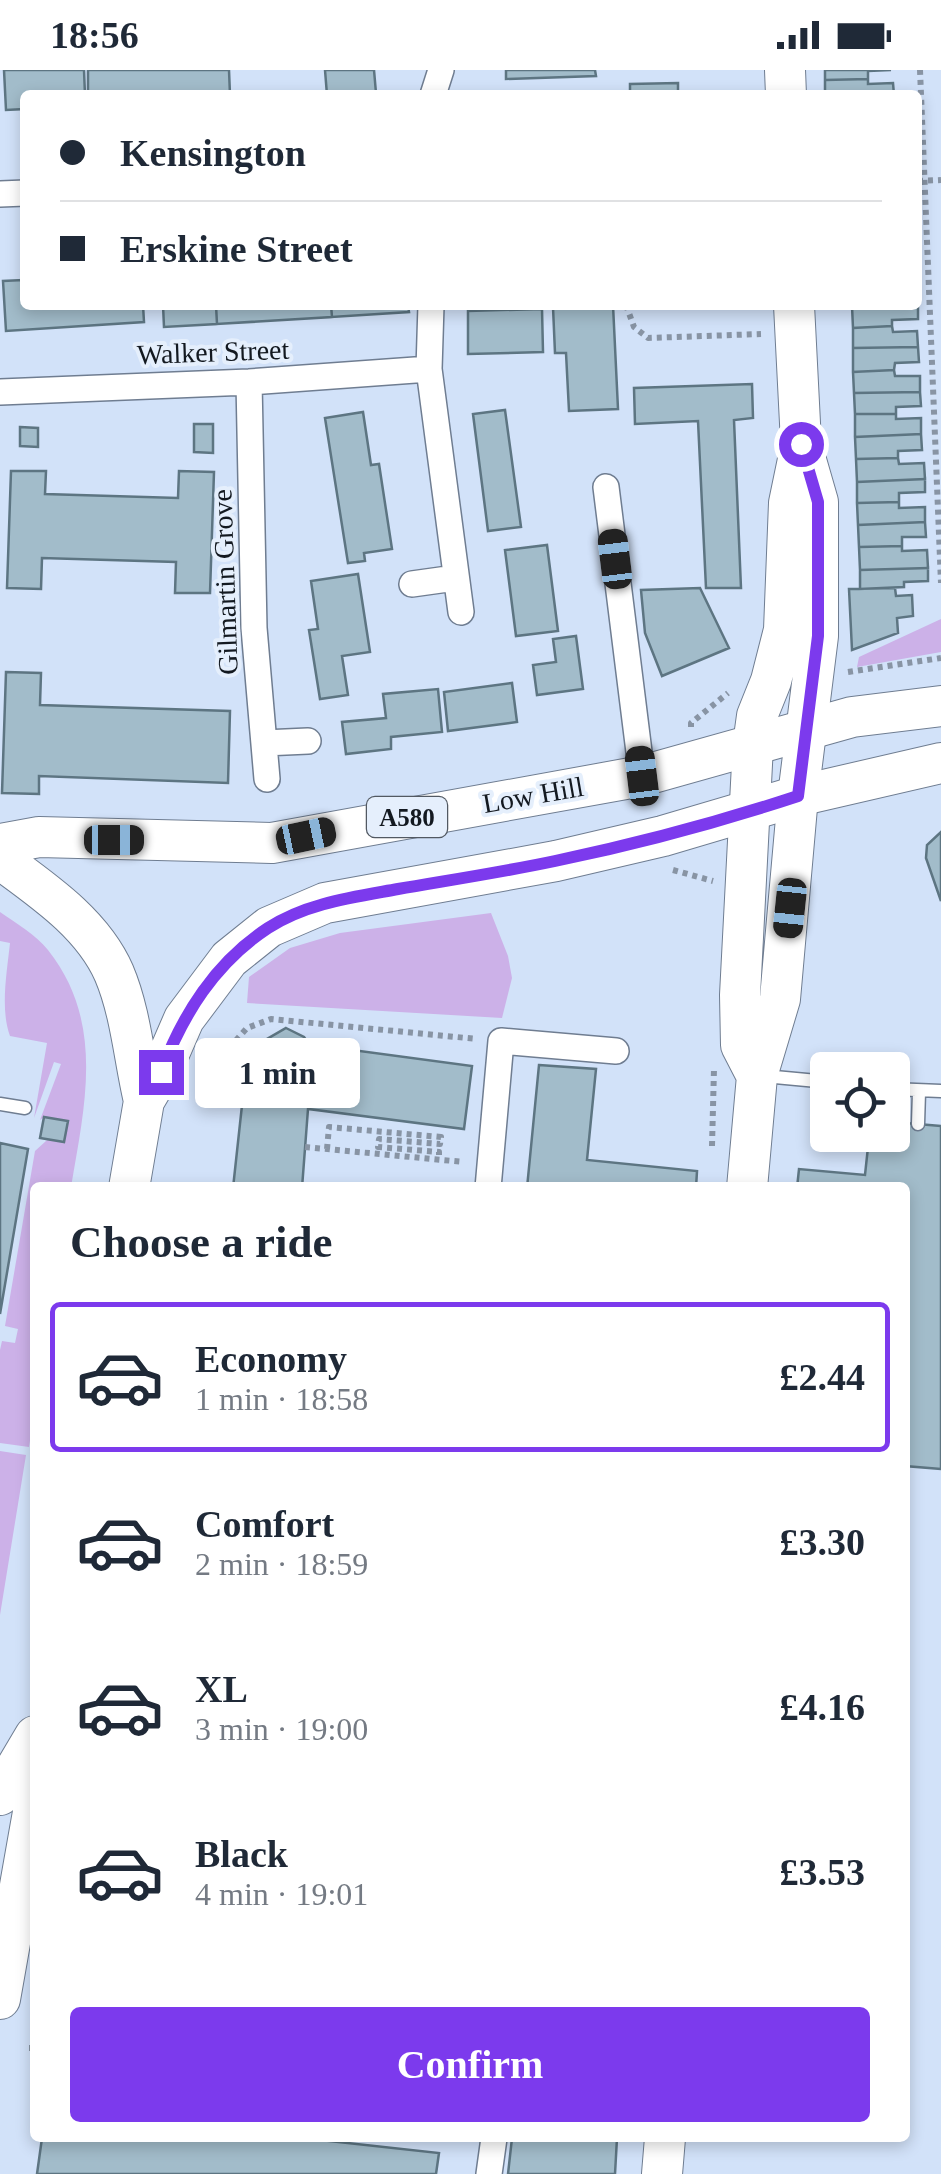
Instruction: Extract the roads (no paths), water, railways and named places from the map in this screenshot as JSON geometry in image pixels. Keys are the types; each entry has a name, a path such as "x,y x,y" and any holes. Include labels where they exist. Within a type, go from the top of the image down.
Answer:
{"main road":[{"path":"748,1182 757,1076 780,999 798,796 815,661 818,502 801,444 795,319"},
{"path":"757,1076 742,1045 741,948 748,812 756,716 771,681 784,630 789,503 801,444"},
{"name":"Low Hill","path":"0,844 38,837 272,842 642,776 852,716 941,706"},
{"path":"144,1102 184,1018 213,976 269,927 296,913 355,897 556,861 798,796 941,763"},
{"path":"0,860 61,905 94,940 113,970 129,1025 144,1102 131,1182"},
{"path":"0,1795 30,1744"},
{"path":"0,1999 30,1829"},
{"path":"662,2174 665,2142"}],"street":[{"path":"431,310 429,369 461,612"},
{"name":"Walker Street","path":"0,392 249,382 429,369"},
{"name":"Gilmartin Grove","path":"249,382 254,628 268,778"},
{"path":"606,487 642,776"},
{"path":"412,584 454,578"},
{"path":"264,742 308,741"},
{"path":"489,1176 501,1042 616,1051"},
{"path":"489,2174 493,2142"}],"lane":[{"path":"757,1076 810,1080"},
{"path":"910,1091 941,1091"},
{"path":"918,1124 919,1092"},
{"path":"0,1104 25,1108"}]}
